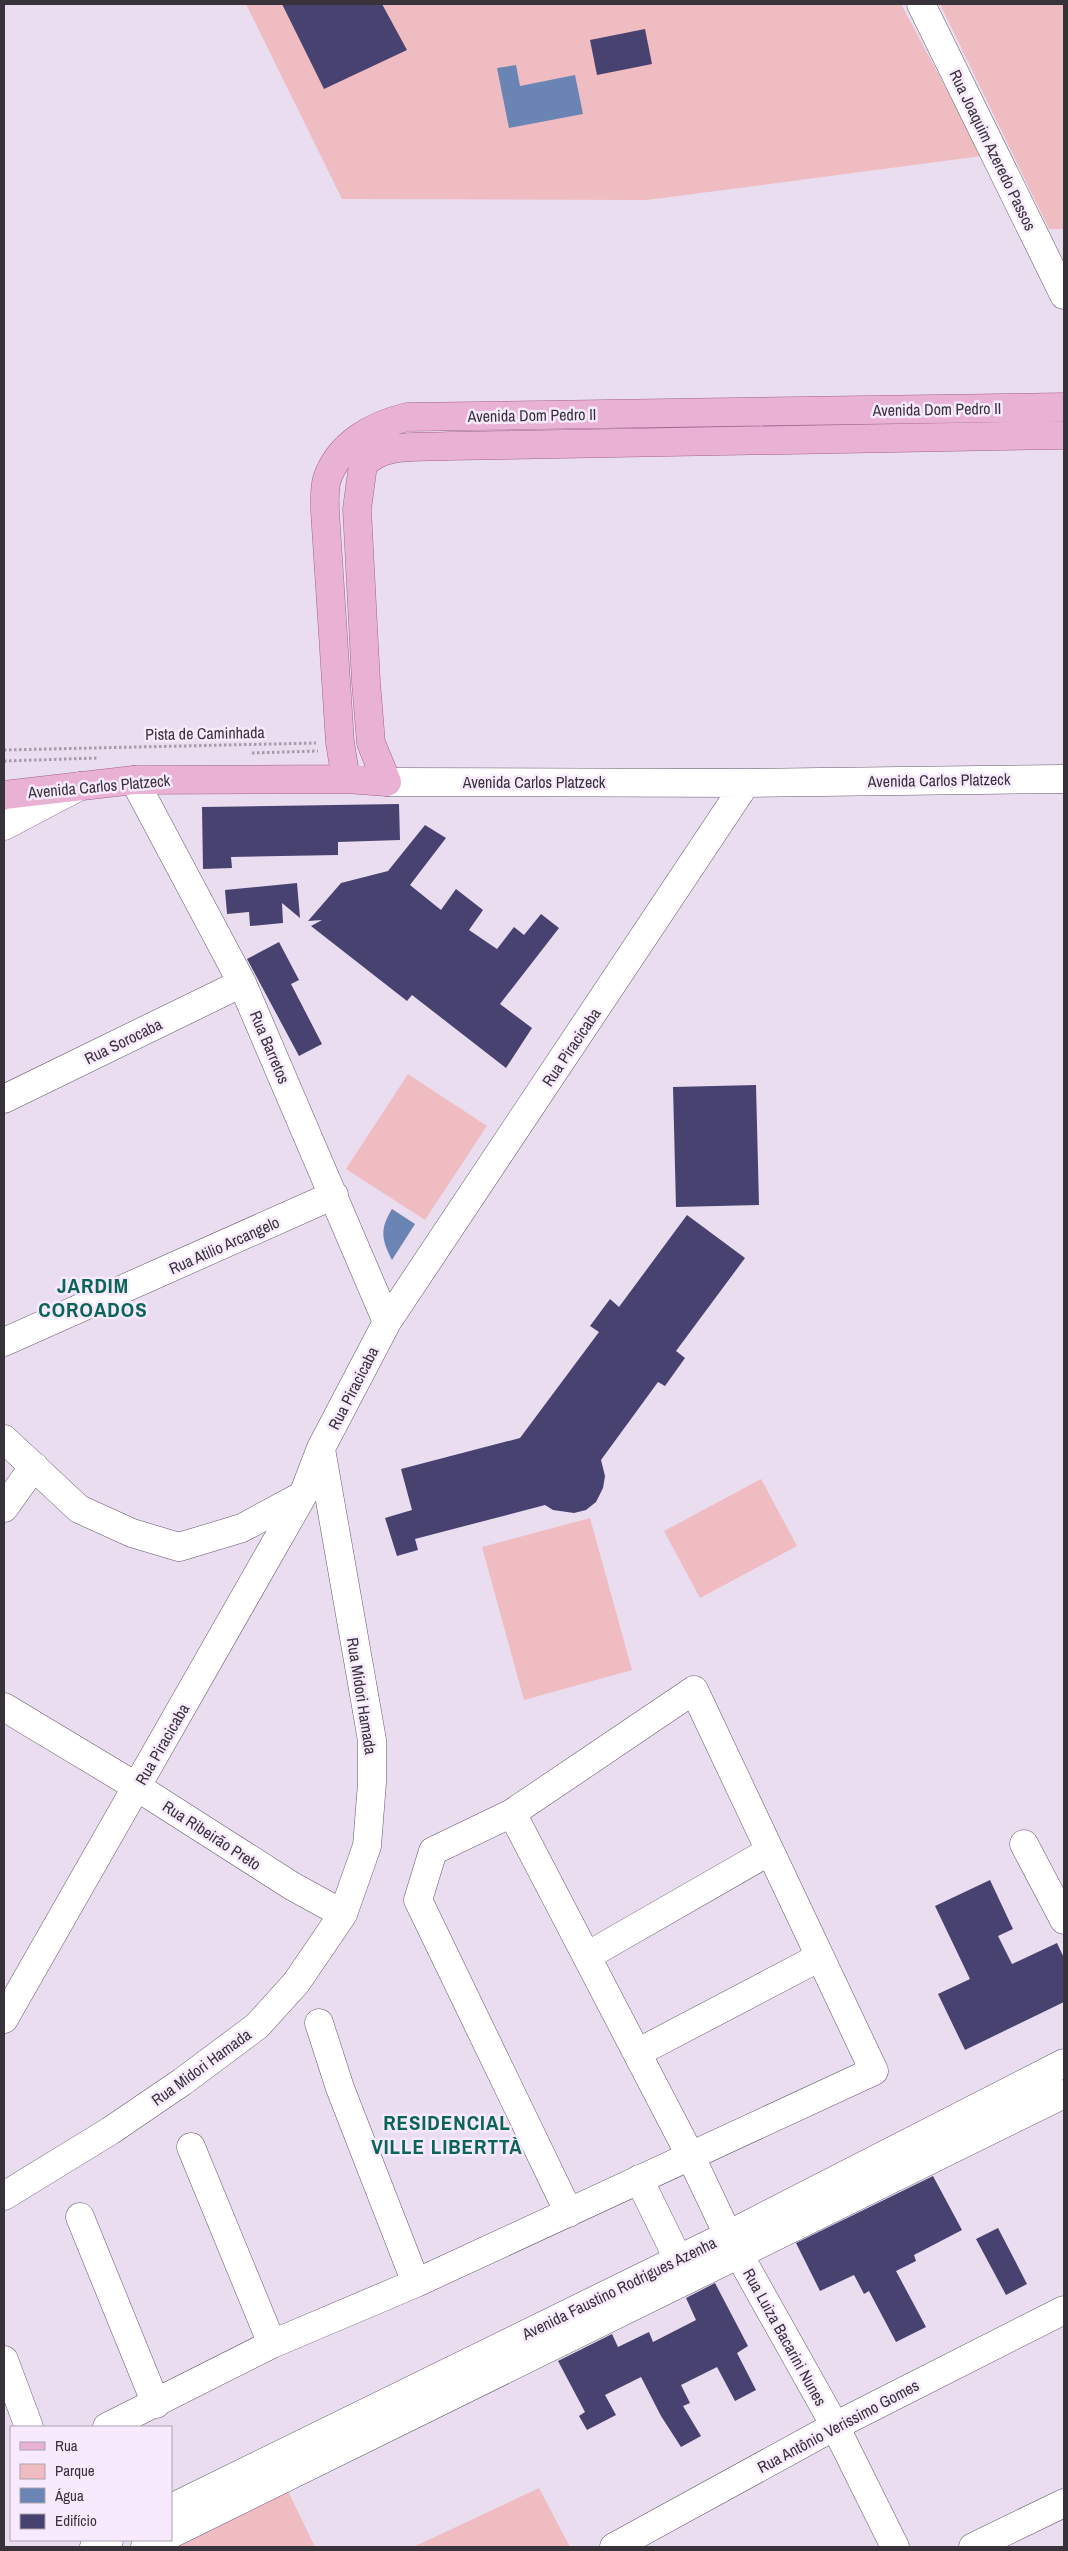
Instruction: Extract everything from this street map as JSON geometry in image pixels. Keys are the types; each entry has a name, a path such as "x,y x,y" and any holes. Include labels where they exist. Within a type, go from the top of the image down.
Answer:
{"main road":[{"name":"Avenida Dom Pedro II","path":"346,779 340,743 325,511 326,481 347,447 378,426 407,417 1064,407"},
{"name":"Avenida Dom Pedro II","path":"387,782 371,743 357,510 363,465 377,453 390,449 449,446 1064,435"},
{"name":"Avenida Carlos Platzeck","path":"4,795 134,780 346,779 387,782"}],"street":[{"name":"Rua Joaquim Azeredo Passos","path":"921,4 1064,295"},
{"name":"Avenida Carlos Platzeck","path":"387,782 746,783 1064,779"},
{"name":"Rua Barretos","path":"134,780 242,982 387,1322"},
{"name":"Rua Piracicaba","path":"4,2019 302,1495 320,1448 387,1322 746,783"},
{"path":"4,826 80,786"},
{"name":"Rua Sorocaba","path":"4,1099 242,982"},
{"name":"Rua Atilio Arcangelo","path":"4,1342 334,1195"},
{"path":"4,1439 79,1509 132,1533 179,1546 242,1528 302,1495"},
{"name":"Rua Midori Hamada","path":"4,2196 110,2132 257,2026 296,1983 343,1914 367,1846 372,1783 372,1740 320,1448"},
{"path":"4,1508 34,1466"},
{"path":"109,2426 272,2344 416,2283 874,2071 694,1690 512,1813 433,1851 418,1900 569,2212"},
{"name":"Rua Ribeirão Preto","path":"4,1707 137,1787 292,1886 343,1914"},
{"name":"Rua Luiza Bacarini Nunes","path":"512,1813 690,2155 733,2244 834,2426 895,2547"},
{"path":"1024,1844 1064,1920"},
{"path":"587,1956 770,1851"},
{"path":"637,2053 820,1957"},
{"path":"319,2023 340,2088 416,2283"},
{"name":"Avenida Faustino Rodrigues Azenha","path":"977,2123 1064,2063"},
{"name":"Avenida Faustino Rodrigues Azenha","path":"172,2533 262,2476 977,2123 1064,2094"},
{"path":"192,2148 272,2344"},
{"path":"639,2179 678,2259"},
{"path":"80,2217 156,2404"},
{"name":"Avenida Faustino Rodrigues Azenha","path":"483,2367 678,2259 733,2244"},
{"name":"Rua Antônio Verissimo Gomes","path":"614,2547 834,2426 1064,2310"},
{"path":"4,2360 29,2426"},
{"name":"Avenida Faustino Rodrigues Azenha","path":"172,2508 262,2476"},
{"path":"974,2547 1064,2503"},
{"path":"94,2547 107,2541"},
{"path":"145,2547 158,2541"}],"path":[{"name":"Pista de Caminhada","path":"4,750 340,743"}],"green space":[{"path":"246,4 901,4 982,156 647,200 342,199"},
{"path":"940,4 1064,4 1064,229 1049,229"},
{"path":"408,1074 487,1126 425,1220 346,1169"},
{"path":"761,1479 797,1546 700,1598 664,1531"},
{"path":"590,1518 632,1670 524,1700 482,1547"},
{"path":"539,2488 570,2547 412,2547 422,2543"},
{"path":"288,2491 315,2547 167,2547"}],"water":[{"path":"516,65 520,86 575,75 583,114 509,128 497,68"},
{"path":"392,1209 415,1224 392,1260 383,1235 385,1223"}],"building":[{"path":"282,4 382,4 407,50 324,89"},
{"path":"645,29 652,64 597,75 590,40"},
{"path":"399,804 400,840 338,842 338,855 231,857 232,868 203,869 202,807"},
{"path":"425,825 446,838 410,885 441,910 456,889 483,910 469,930 497,949 514,927 524,935 541,914 559,928 500,1004 532,1028 506,1068 412,995 407,1001 311,926 322,920 308,921 341,883 388,871"},
{"path":"297,883 300,918 282,903 283,923 250,926 249,912 227,914 225,890"},
{"path":"279,942 299,980 291,984 322,1044 299,1056 247,959"},
{"path":"756,1085 759,1205 676,1207 673,1087"},
{"path":"687,1215 745,1258 676,1351 685,1358 665,1386 658,1382 601,1460 605,1476 603,1488 596,1502 586,1510 574,1513 553,1510 545,1505 415,1539 418,1550 397,1556 385,1518 412,1510 401,1469 520,1438 599,1332 590,1326 610,1299 619,1307"},
{"path":"990,1880 1013,1929 998,1936 1012,1964 1057,1943 1064,1958 1064,2002 965,2050 938,1994 970,1979 935,1906"},
{"path":"933,2176 962,2230 914,2255 916,2261 896,2271 926,2327 896,2342 869,2291 864,2294 854,2275 820,2291 796,2243"},
{"path":"998,2228 1027,2284 1006,2295 976,2239"},
{"path":"715,2283 748,2346 737,2353 756,2390 735,2401 717,2367 681,2385 690,2403 683,2406 701,2436 681,2447 661,2416 641,2377 605,2395 616,2415 587,2430 579,2416 585,2412 558,2361 612,2334 618,2347 649,2332 653,2342 696,2320 686,2298"}],"district":[{"name":"JARDIM COROADOS","path":"93,1297"},
{"name":"RESIDENCIAL VILLE LIBERTTÀ","path":"447,2134"}]}
